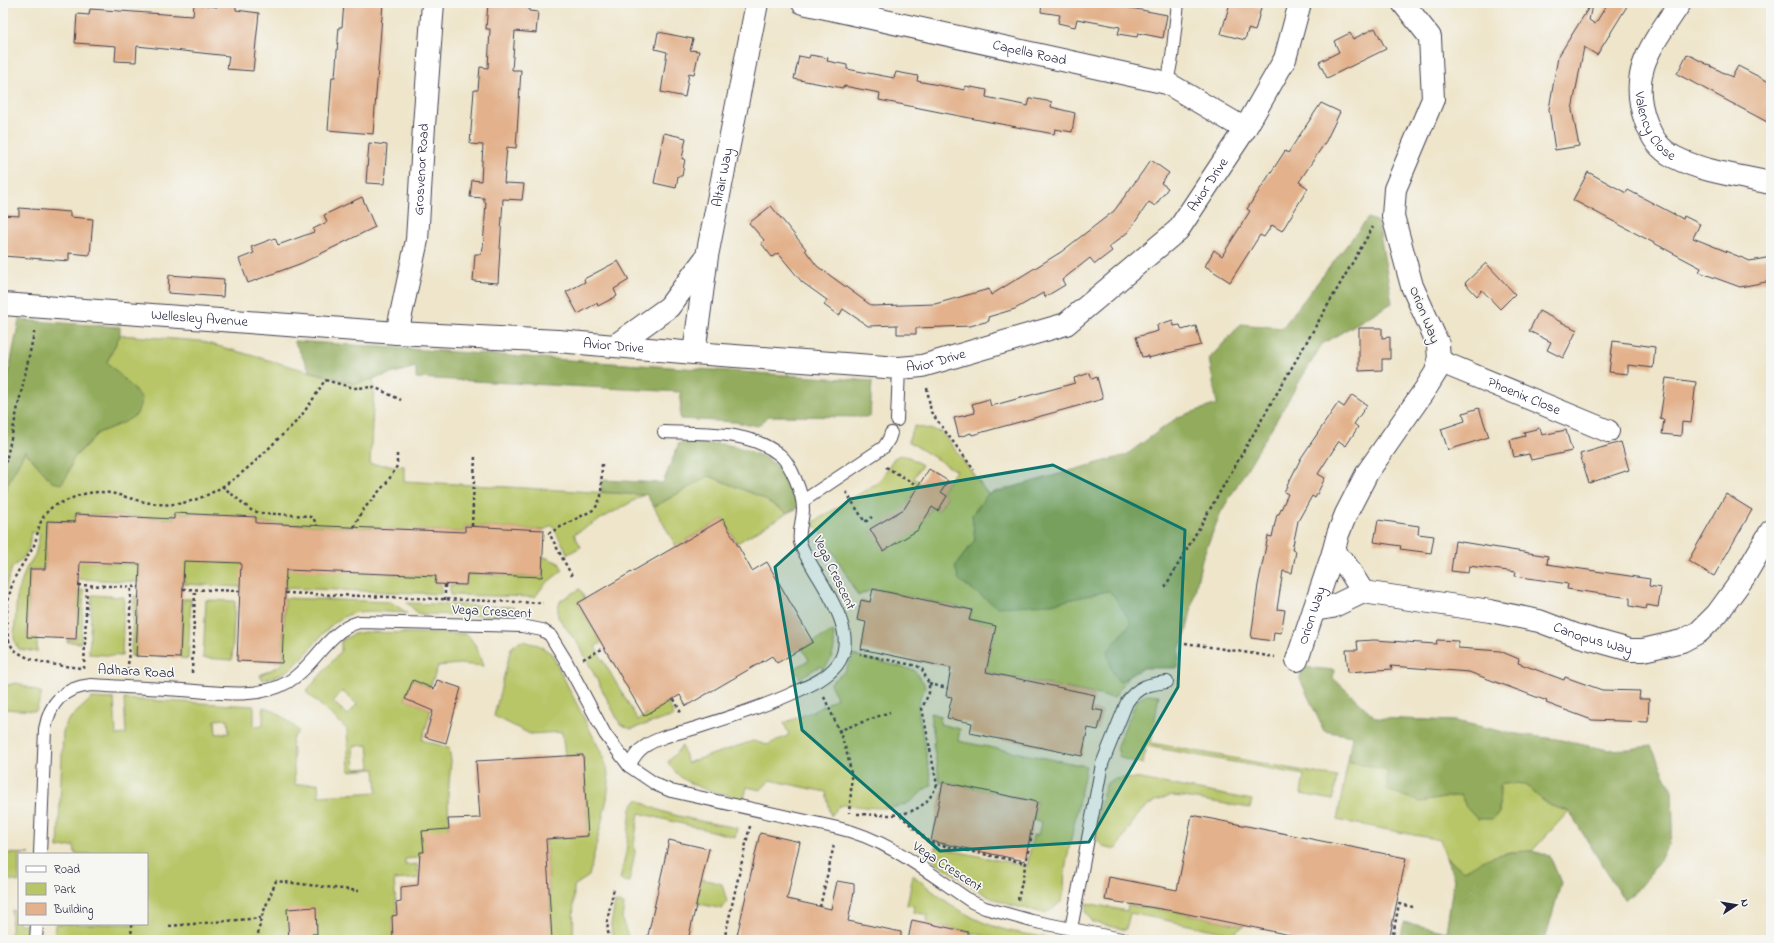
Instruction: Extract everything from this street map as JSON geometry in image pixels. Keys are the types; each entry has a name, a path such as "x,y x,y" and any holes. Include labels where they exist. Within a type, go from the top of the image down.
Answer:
{"street":[{"name":"Grosvenor Road","path":"397,333 417,240 434,3"},
{"name":"Altair Way","path":"694,353 707,256 757,3"},
{"name":"Capella Road","path":"803,3 1167,83 1245,129"},
{"name":"Avior Drive","path":"397,333 616,346 899,368 922,366 1066,324 1178,230 1245,129 1285,59 1300,3"},
{"name":"Orion Way","path":"1297,660 1338,534 1367,473 1426,388 1436,372 1439,361 1438,344 1412,286 1393,216 1395,189 1433,99 1430,37 1403,3"},
{"name":"Valency Close","path":"1680,3 1655,41 1641,68 1638,91 1641,108 1651,136 1660,148 1694,166 1771,183"},
{"path":"616,346 669,307 707,256"},
{"name":"Wellesley Avenue","path":"3,304 397,333"},
{"name":"Phoenix Close","path":"1439,361 1608,431"},
{"name":"Canopus Way","path":"1363,592 1497,612 1539,621 1610,645 1630,650 1643,650 1682,641 1699,632 1717,614 1744,576 1771,531"},
{"path":"1314,610 1332,607 1363,592 1344,562 1333,553"}],"lane":[{"path":"1167,83 1172,57 1178,3"},
{"path":"897,420 899,368"},
{"name":"Vega Crescent","path":"664,432 737,435 757,441 768,447 785,460 794,475 803,501 800,542 842,623 845,642 844,651"},
{"path":"803,501 886,444 891,433"},
{"name":"Vega Crescent","path":"349,625 367,622 500,625 533,628 550,635 570,667 605,734 629,766 657,785 671,791 865,835 893,849 972,902 985,908 1071,929 1126,940"},
{"name":"Adhara Road","path":"40,853 44,740 48,716 54,703 66,692 91,685 249,693 280,687 296,676 332,637 349,625"},
{"path":"629,766 639,751 654,741 758,709 817,682 837,666 844,651"},
{"path":"1071,929 1102,764 1127,702 1132,695 1144,686 1167,682"},
{"path":"36,940 37,925"}],"path":[{"path":"1165,587 1375,223"},
{"path":"3,475 39,307"},
{"path":"922,366 931,412 974,470"},
{"path":"91,669 36,661 15,651 7,634 8,600 13,582 32,550 39,525 44,516 52,508 91,492 106,492 158,504 176,504 193,500 222,486 252,465 299,419 325,380 354,388 374,387 401,400"},
{"path":"354,527 362,511 388,481 397,466 398,451"},
{"path":"472,526 475,456"},
{"path":"870,456 918,486"},
{"path":"572,576 549,533 595,509 601,497 602,464"},
{"path":"837,478 865,522 872,517"},
{"path":"222,486 251,510 260,513 308,516 313,518 317,525"},
{"path":"445,584 445,600"},
{"path":"78,585 139,587"},
{"path":"83,686 87,585"},
{"path":"128,671 131,587"},
{"path":"183,589 240,591"},
{"path":"191,690 195,590"},
{"path":"285,593 543,603"},
{"path":"1185,643 1297,660"},
{"path":"570,667 604,648"},
{"path":"844,651 917,666 922,669 929,684 929,693 922,708 935,775"},
{"path":"121,670 136,671"},
{"path":"184,673 199,674"},
{"path":"817,682 847,756 851,773 849,814"},
{"path":"929,684 948,688"},
{"path":"674,698 682,714"},
{"path":"838,731 890,712"},
{"path":"724,940 754,809"},
{"path":"900,815 930,843 1026,863"},
{"path":"1015,916 1032,834"},
{"path":"257,940 260,918 276,881 359,891"},
{"path":"609,940 607,922 614,888"},
{"path":"1392,940 1400,904 1413,907"},
{"path":"169,926 260,918"},
{"path":"131,925 132,940"}],"highlighted area":[{"path":"1053,465 1185,530 1178,687 1089,842 940,851 802,730 775,567 850,499"}],"green space":[{"path":"1368,218 1378,222 1392,303 1322,344 1221,512 1202,559 1186,634 1180,647 1178,668 1143,668 1119,682 1113,673 1107,652 1131,623 1113,594 1107,591 1051,604 997,607 959,580 955,567 975,540 972,515 988,494 1126,455 1178,417 1217,404 1209,359 1241,324 1282,328"},
{"path":"19,320 120,327 120,335 107,362 142,399 137,414 125,422 98,433 87,444 73,459 67,476 61,484 52,482 25,451 8,483 3,507 3,401"},
{"path":"120,335 200,341 354,384 373,379 374,387 370,464 404,466 404,481 644,495 574,534 581,547 568,554 552,525 544,530 465,526 465,532 256,523 256,517 174,513 174,519 75,514 75,522 47,521 45,569 30,569 27,636 37,637 37,652 19,649 15,643 14,637 17,595 26,569 35,555 40,534 31,532 29,548 24,557 12,568 3,603 3,507 8,483 25,451 52,482 67,476 73,459 98,433 125,422 133,388 107,362"},
{"path":"294,341 872,381 870,417 769,416 758,426 734,422 680,419 681,392 416,378 416,367 354,384 310,371"},
{"path":"915,426 942,432 988,494 972,515 975,540 955,566 1051,604 1107,591 1113,594 1131,623 1107,652 1113,673 1119,682 1128,677 1114,698 986,672 995,626 969,620 972,610 873,589 858,596 824,536 812,523 879,482 894,458 900,455 909,457 922,465 914,478 921,483 907,504 927,516 932,507 938,511 947,497 941,492 956,471 908,441"},
{"path":"679,443 728,445 756,453 773,463 787,476 792,484 798,508 787,513 759,496 709,476 654,507 646,494 601,492 601,480 663,483"},
{"path":"709,476 759,496 787,513 737,543 723,519 676,546 654,507"},
{"path":"542,556 559,563 563,570 544,585 535,597 450,595 450,585 466,585 467,574 542,577"},
{"path":"177,560 249,563 240,587 184,584 184,572 177,571"},
{"path":"74,561 147,565 140,569 139,582 79,579"},
{"path":"279,569 436,576 435,584 441,584 441,594 285,588 286,576 279,576"},
{"path":"580,589 585,599 578,603 601,643 595,647 638,720 667,702 674,716 631,729 620,724 580,647 558,617 558,607 561,600"},
{"path":"78,590 84,590 81,643 67,642 67,639 76,639"},
{"path":"92,595 124,597 122,656 89,654"},
{"path":"134,596 138,596 136,657 131,656"},
{"path":"285,598 391,602 407,613 364,611 347,615 330,627 291,668 279,675 262,680 260,675 281,665 282,663"},
{"path":"183,599 191,599 188,659 180,658"},
{"path":"206,600 235,601 232,660 203,658"},
{"path":"407,603 514,607 514,616 419,614"},
{"path":"833,631 834,647 830,661 823,670 820,666 800,678 794,669 809,660 802,648"},
{"path":"364,632 467,634 476,646 483,666 460,664 438,666 430,687 413,680 405,699 431,710 422,740 449,748 451,761 448,795 449,831 426,852 420,852 420,858 405,859 405,865 417,864 417,871 436,870 436,877 394,880 397,915 392,916 393,940 54,940 55,925 148,925 148,853 75,853 74,846 58,848 63,731 68,720 92,698 114,699 116,735 126,734 124,699 254,706 254,727 263,726 263,707 268,708 278,713 299,731 292,739 295,785 318,783 319,796 377,792 375,769 349,771 347,729 306,692 341,651 341,641 354,634","holes":["342,691 357,704 348,715 333,702","228,719 229,733 216,734 215,720","368,745 370,768 355,769 353,746"]},
{"path":"523,641 538,645 551,653 603,756 607,768 609,782 607,799 589,876 574,886 573,940 552,940 546,839 588,836 583,755 565,756 562,732 530,734 494,716 511,648 517,643"},
{"path":"853,655 914,670 924,683 925,689 921,695 918,708 932,786 923,791 910,802 895,807 886,808 844,805 839,806 831,816 826,792 770,780 761,790 747,787 744,799 692,784 674,771 668,762 682,746 687,763 753,741 767,745 789,735 784,723 816,710 837,698 830,684 845,671"},
{"path":"1302,667 1334,670 1333,678 1376,718 1456,721 1509,733 1556,739 1608,750 1651,746 1672,790 1673,823 1669,845 1653,870 1636,891 1624,900 1569,811 1550,805 1523,784 1510,783 1500,785 1499,813 1492,819 1477,819 1466,807 1461,795 1420,802 1387,790 1387,770 1348,761 1352,736 1324,731 1300,679"},
{"path":"17,683 42,693 36,711 3,709 3,686"},
{"path":"1148,694 1159,695 1151,743 1337,777 1333,800 1301,794 1304,775 1146,746 1143,764 1124,759 1119,756 1117,745 1137,700"},
{"path":"930,713 941,716 940,724 960,729 958,741 1086,766 1065,869 1062,901 1051,910 1044,913 1010,905 987,896 933,860 935,847 1027,866 1033,835 1038,835 1041,822 1033,820 1037,802 943,782 940,784 933,743 935,742"},
{"path":"1348,761 1387,770 1420,802 1461,795 1466,807 1499,813 1500,784 1517,783 1527,786 1550,805 1569,811 1532,851 1509,852 1464,871 1446,858 1440,840 1337,820"},
{"path":"1114,779 1141,779 1252,800 1250,808 1171,796 1155,801 1141,811 1117,848 1110,849 1103,846 1097,840 1095,832 1097,821 1101,800 1107,783"},
{"path":"638,799 646,805 671,814 737,828 735,837 639,813 634,844 635,853 629,882 620,880 626,852 631,808"},
{"path":"1532,851 1550,856 1561,883 1545,940 1400,940 1404,922 1446,932 1454,879 1446,858 1464,871 1496,855 1512,852"},
{"path":"3,853 18,854 18,882 10,880 3,875"},
{"path":"913,875 943,899 975,919 1006,930 1059,940 1004,940 941,926 925,929 928,915 913,912 914,906 907,905"},
{"path":"702,879 722,884 727,902 722,909 696,903"},
{"path":"615,902 624,904 622,919 629,940 613,940 611,925"},
{"path":"1087,903 1127,911 1128,905 1173,911 1244,926 1231,935 1231,940 1227,940 1228,933 1130,913 1126,930 1093,922 1086,913"},
{"path":"12,910 18,912 18,925 27,925 27,939 11,938"}],"building":[{"path":"218,3 236,5 236,10 259,13 253,71 227,69 229,56 137,46 136,62 115,61 116,46 75,43 77,14 89,15 90,9 193,16 194,4 217,7"},
{"path":"344,3 383,3 373,134 328,130 332,77 335,77 339,27 342,27"},
{"path":"488,3 529,3 529,11 538,12 536,33 515,31 512,70 521,70 516,148 507,147 504,183 524,184 522,200 503,199 498,283 473,281 475,254 481,254 483,248 486,202 484,202 484,198 470,197 472,180 481,181 483,145 470,144 474,90 478,90 480,67 488,68 490,29 486,29"},
{"path":"1042,3 1105,3 1167,15 1163,38 1138,33 1137,37 1118,34 1120,27 1077,19 1075,27 1058,23 1060,15 1041,12"},
{"path":"1230,3 1255,3 1254,6 1261,8 1255,31 1248,29 1245,40 1221,34"},
{"path":"1608,3 1629,3 1597,55 1584,47 1572,110 1579,146 1555,150 1549,109 1558,57 1591,4 1589,20 1595,24"},
{"path":"1375,28 1386,49 1327,78 1319,62 1339,52 1334,41 1350,33 1353,39"},
{"path":"658,32 693,39 690,50 699,51 694,74 689,73 685,97 661,92 667,52 655,49"},
{"path":"1687,54 1732,77 1738,66 1771,83 1771,124 1677,74"},
{"path":"810,55 828,58 827,61 847,65 847,69 894,78 896,72 918,76 917,81 965,90 965,86 987,90 986,97 1028,106 1030,98 1052,102 1051,107 1075,113 1072,132 1055,129 1054,134 990,122 879,100 880,93 794,79 799,56 809,58"},
{"path":"1321,103 1340,112 1326,141 1299,182 1308,188 1282,231 1272,225 1264,237 1260,235 1230,282 1205,266 1214,250 1222,256 1250,211 1247,209 1285,151 1288,153"},
{"path":"664,133 686,138 682,159 685,159 682,176 678,176 676,188 654,183"},
{"path":"369,143 387,145 384,184 366,183"},
{"path":"1151,160 1169,173 1161,183 1168,188 1155,206 1149,202 1128,232 1109,247 1112,251 1095,264 1090,258 1062,280 1065,285 1045,297 1043,293 1015,309 988,317 989,321 970,326 916,328 916,334 897,334 897,325 868,326 843,309 839,316 824,305 827,300 802,282 778,253 772,257 761,243 764,240 749,223 771,206 806,249 805,250 817,266 872,306 935,304 989,289 991,295 1061,252 1114,211"},
{"path":"1588,172 1626,193 1628,190 1683,219 1684,216 1700,224 1693,238 1750,261 1771,257 1771,281 1740,287 1699,272 1701,268 1573,200"},
{"path":"362,197 375,227 302,263 248,283 239,259 254,253 251,247 275,238 278,245 314,232 313,229 327,222 324,215"},
{"path":"19,208 70,212 70,217 93,219 90,255 69,253 69,261 3,256 3,215 19,216"},
{"path":"618,261 629,280 614,289 617,296 598,306 597,303 578,314 566,292 585,282 584,279"},
{"path":"1486,263 1515,294 1500,309 1482,290 1477,296 1465,283"},
{"path":"169,275 224,279 223,297 168,293"},
{"path":"1539,311 1577,330 1563,358 1547,350 1551,342 1529,331"},
{"path":"1173,320 1174,326 1180,325 1182,330 1196,326 1201,345 1148,358 1148,356 1142,357 1136,337 1158,331 1157,325"},
{"path":"1359,328 1382,328 1382,338 1390,337 1390,359 1382,359 1382,370 1359,371"},
{"path":"1613,341 1655,347 1653,368 1628,365 1628,374 1609,372"},
{"path":"1090,373 1092,379 1097,377 1103,399 972,435 971,433 959,437 954,418 975,413 972,404 989,399 991,406 1075,383 1074,378"},
{"path":"1666,378 1696,382 1691,423 1682,422 1681,436 1662,434 1664,420 1660,419"},
{"path":"1352,395 1367,405 1354,424 1358,427 1346,446 1339,441 1318,474 1325,478 1315,498 1312,496 1298,521 1292,550 1296,551 1292,573 1283,571 1277,609 1285,610 1281,633 1274,632 1273,641 1251,638 1258,585 1268,536 1272,537 1277,514 1279,514 1288,494 1284,492 1301,458 1338,403 1344,407"},
{"path":"1479,408 1489,437 1448,450 1441,429 1465,421 1463,413"},
{"path":"1540,428 1542,435 1566,430 1572,451 1531,460 1529,454 1514,457 1510,440 1525,436 1524,432"},
{"path":"1621,442 1629,470 1589,483 1580,454"},
{"path":"929,469 948,481 941,492 947,496 938,511 932,507 918,530 883,551 870,529 904,509"},
{"path":"1726,494 1752,510 1714,576 1688,561"},
{"path":"174,513 256,517 256,523 465,532 465,526 544,530 542,577 467,574 466,585 435,584 436,576 286,570 282,663 237,661 241,563 184,561 180,658 136,656 140,564 80,562 76,639 27,637 30,569 45,569 47,521 75,522 75,514 174,519"},
{"path":"723,519 752,571 767,562 813,642 777,663 772,656 686,706 680,695 644,716 578,603"},
{"path":"1378,520 1419,526 1418,534 1434,536 1431,553 1400,549 1401,546 1374,542"},
{"path":"1455,541 1548,556 1547,564 1650,579 1649,586 1661,588 1658,607 1647,605 1646,609 1630,606 1630,598 1567,589 1568,584 1515,576 1516,572 1469,566 1468,573 1451,571"},
{"path":"873,589 972,610 969,620 996,626 986,672 1095,695 1092,709 1103,711 1098,730 1088,728 1082,756 970,733 972,723 947,718 952,697 946,696 951,668 861,649 866,622 857,620 861,600 870,602"},
{"path":"1374,640 1436,644 1437,640 1458,641 1458,648 1500,651 1519,659 1518,663 1564,680 1565,677 1602,690 1640,691 1639,699 1649,699 1648,722 1592,720 1546,703 1547,701 1469,672 1391,666 1392,669 1348,672 1346,650 1358,650 1357,641"},
{"path":"413,680 434,689 437,680 461,688 446,743 425,737 433,711 405,699"},
{"path":"583,755 588,836 546,839 552,940 393,940 392,916 397,915 396,903 401,902 401,887 418,885 420,852 424,852 422,831 449,829 448,819 480,818 476,761"},
{"path":"943,782 1037,802 1025,861 931,841"},
{"path":"1192,815 1406,858 1389,940 1289,940 1290,935 1173,911 1105,900 1109,877 1177,890"},
{"path":"760,833 800,842 787,899 831,909 837,881 854,884 854,892 848,921 901,932 901,940 736,940"},
{"path":"669,840 709,849 688,940 647,940"},
{"path":"316,907 317,934 312,934 313,940 289,940 287,909"},
{"path":"912,920 968,932 968,940 908,940"}]}
